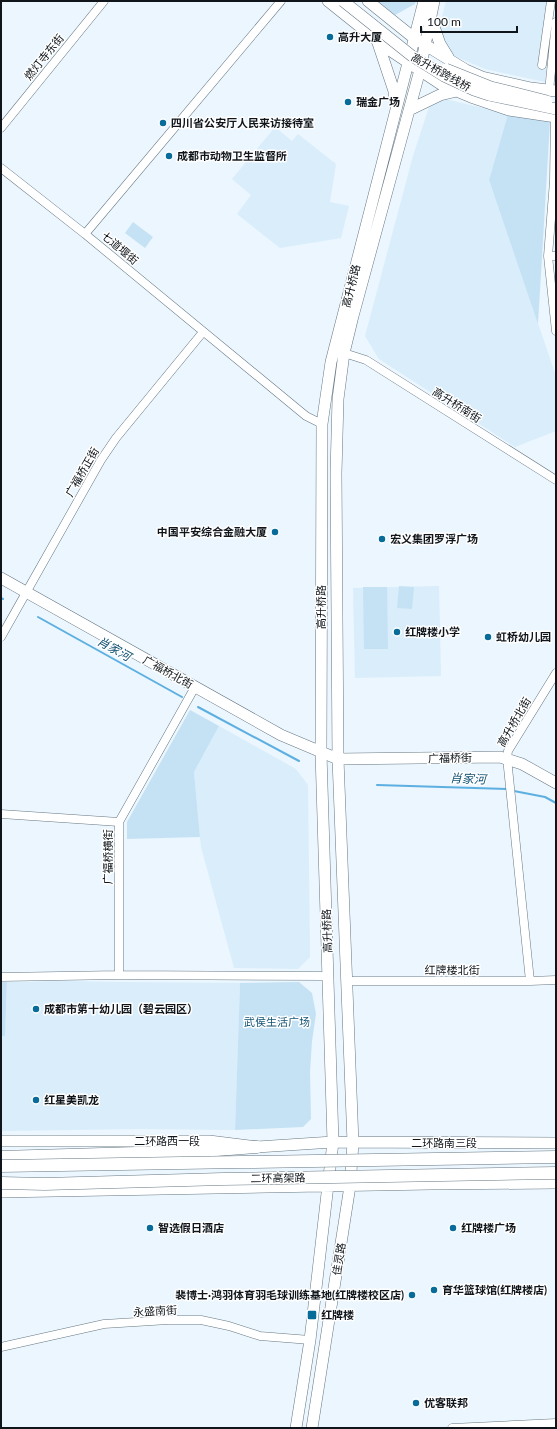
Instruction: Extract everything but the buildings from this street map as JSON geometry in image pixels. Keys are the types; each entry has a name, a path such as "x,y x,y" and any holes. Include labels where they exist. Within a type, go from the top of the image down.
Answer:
{"highway":[{"path":"1,1157 204,1151 257,1147"},
{"name":"二环高架路","path":"1,1166 556,1157"},
{"name":"二环高架路","path":"1,1183 556,1173"}],"main road":[{"path":"328,1 377,40 442,85 509,110 556,115"},
{"name":"高升桥跨线桥","path":"343,1 412,56 444,76 488,95 556,115"},
{"name":"高升桥跨线桥","path":"354,1 380,24 414,49 447,69 491,87 556,102"},
{"path":"368,1 414,38 453,62 482,77 552,91"},
{"path":"394,22 404,24 409,22 424,1"},
{"name":"高升桥路","path":"328,1186 333,1142 321,753 322,424 331,362 424,1"},
{"name":"高升桥路","path":"350,1186 353,1143 348,981 338,760 336,473 338,399 344,353 420,70 434,1"},
{"path":"431,18 440,44 453,62"},
{"path":"377,40 394,91 396,109"},
{"path":"409,110 440,95 458,91"},
{"name":"广福桥北街","path":"1,578 282,735 338,760"},
{"name":"广福桥街","path":"338,760 500,757 522,764 556,783"},
{"name":"二环路西一段","path":"1,1141 209,1141 257,1147 333,1142"},
{"name":"二环路南三段","path":"333,1142 556,1143"},
{"path":"1,1192 556,1183"},
{"name":"佳灵路","path":"296,1428 310,1340 328,1186"},
{"name":"佳灵路","path":"312,1428 350,1186"}],"street":[{"name":"燃灯寺东街","path":"1,128 104,1"},
{"name":"七道堰街","path":"281,1 86,234 306,416 322,424"},
{"path":"542,65 550,1"},
{"path":"552,91 556,22"},
{"path":"556,115 552,256 556,331"},
{"path":"1,168 86,234"},
{"name":"广福桥正街","path":"1,637 101,460 116,438 203,332"},
{"name":"高升桥南街","path":"344,353 366,360 556,480"},
{"name":"高升桥北街","path":"530,981 507,758 508,751 556,673"},
{"name":"广福桥横街","path":"119,975 119,822 195,687"},
{"path":"1,814 119,822"},
{"path":"1,977 119,975 328,976"},
{"name":"红牌楼北街","path":"348,981 556,980"},
{"name":"永盛南街","path":"1,1347 104,1324 168,1320 201,1320 229,1326 260,1336 310,1340"},
{"path":"452,1428 556,1423"}],"shaded area":[{"path":"446,1 553,1 545,82 485,69 450,54 438,32"},
{"path":"445,99 508,114 489,180 556,376 556,431 515,447 379,359 365,336 413,156 429,107"},
{"path":"275,127 292,141 298,134 336,164 330,202 349,206 341,238 280,248 237,214 251,195 232,179"},
{"name":"红牌楼小学","path":"439,586 441,676 355,678 353,588"},
{"path":"219,726 296,769 308,785 310,957 298,969 234,968 201,847 194,772"},
{"path":"67,981 240,983 235,1130 139,1129 1,1131 1,1036 5,1035 7,982"}],"green space":[{"path":"377,1 416,1 415,4 395,15"},
{"path":"508,114 550,122 538,324 489,180"},
{"path":"133,222 153,237 145,248 125,233"},
{"path":"399,586 414,587 412,609 397,608"},
{"path":"363,587 387,587 388,649 364,649"},
{"path":"190,710 219,726 194,772 200,837 127,839 127,822"},
{"path":"1,982 7,982 5,1036 1,1036"},
{"name":"武侯生活广场","path":"299,982 312,993 316,1014 312,1041 310,1072 311,1119 303,1127 235,1130 240,983"}],"waterway":[{"name":"肖家河","path":"38,617 182,697"},
{"name":"肖家河","path":"198,707 299,761"},
{"name":"肖家河","path":"377,785 507,789"},
{"name":"肖家河","path":"514,791 545,797 556,803"}],"place":[{"name":"高升大厦","path":"330,37"},
{"name":"瑞金广场","path":"348,102"},
{"name":"四川省公安厅人民来访接待室","path":"163,123"},
{"name":"成都市动物卫生监督所","path":"169,156"},
{"name":"中国平安综合金融大厦","path":"275,532"},
{"name":"宏义集团罗浮广场","path":"382,539"},
{"name":"红牌楼小学","path":"397,632"},
{"name":"虹桥幼儿园","path":"488,637"},
{"name":"成都市第十幼儿园（碧云园区）","path":"36,1009"},
{"name":"红星美凯龙","path":"36,1100"},
{"name":"智选假日酒店","path":"150,1228"},
{"name":"红牌楼广场","path":"453,1228"},
{"name":"育华篮球馆(红牌楼店)","path":"434,1290"},
{"name":"裴博士·鸿羽体育羽毛球训练基地(红牌楼校区店)","path":"412,1295"},
{"name":"红牌楼","path":"312,1315"},
{"name":"优客联邦","path":"416,1403"}]}
